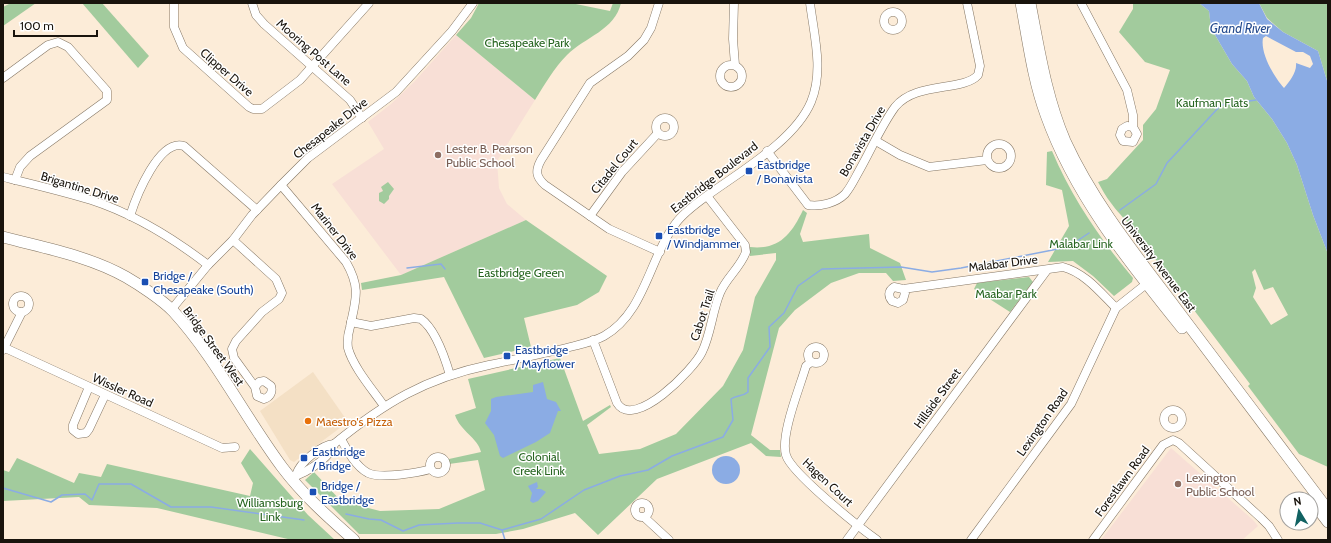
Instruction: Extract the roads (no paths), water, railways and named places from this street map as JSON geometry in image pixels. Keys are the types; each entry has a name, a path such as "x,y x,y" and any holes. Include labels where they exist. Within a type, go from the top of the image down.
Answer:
{"main road":[{"name":"University Avenue East","path":"1021,3 1036,81 1045,114 1057,144 1070,170 1098,219 1150,281 1328,510"},
{"name":"University Avenue East","path":"1030,3 1044,72 1054,111 1065,140 1095,197 1150,281 1190,338 1305,491"},
{"name":"Bridge Street West","path":"3,237 83,259 126,277 171,310 193,336 309,500 354,540"},
{"name":"University Avenue East","path":"1319,510 1328,522"}],"street":[{"name":"Clipper Drive","path":"174,3 174,27 182,48 253,109 262,109 300,80 369,3"},
{"name":"Mooring Post Lane","path":"252,3 256,15 264,24 350,100 362,118"},
{"name":"Chesapeake Drive","path":"171,310 208,265 233,240 257,210 281,184 308,158 396,92 452,31 473,3"},
{"path":"659,3 651,28 644,40 628,56 590,83 538,166 537,176 540,181 608,229 660,252"},
{"path":"734,3 734,65"},
{"name":"Eastbridge Boulevard","path":"294,477 307,471 332,451 338,441 384,406 425,384 450,375 593,340 614,328 630,312 676,222 707,196 767,152 799,121 811,102 815,90 818,69 810,3"},
{"path":"889,3 892,12"},
{"name":"Bonavista Drive","path":"767,152 808,205 814,206 833,201 845,194 894,109 908,96 923,91 970,81 978,75 980,66 967,3"},
{"path":"1081,3 1127,90 1133,115 1133,127"},
{"path":"3,78 48,45 58,42 68,47 107,91 108,95 107,100 30,156 20,166 15,180"},
{"name":"Citadel Court","path":"590,216 622,172 658,133"},
{"path":"876,141 905,158 929,167 987,160"},
{"path":"130,216 158,158 170,146 179,144 184,146 257,210"},
{"name":"Brigantine Drive","path":"3,177 92,200 130,216 159,231 208,265"},
{"name":"Mariner Drive","path":"281,184 346,262 353,274 357,291 357,300 351,322 348,342 352,359 384,406"},
{"name":"Cabot Trail","path":"593,340 617,403 622,410 628,412 657,400 700,356 720,292 746,252 745,245 707,196"},
{"path":"233,240 276,279 282,293 279,299 262,312 236,341 232,349 234,358 255,388"},
{"name":"Malabar Drive","path":"903,288 1062,267 1074,270 1084,277 1116,308"},
{"name":"Hillside Street","path":"847,540 1046,270"},
{"name":"Lexington Road","path":"970,540 1071,404 1116,308 1150,281"},
{"path":"3,348 22,312"},
{"path":"351,322 371,326 421,318 430,329 446,362 450,375"},
{"name":"Wissler Road","path":"3,348 222,448 235,447"},
{"name":"Hagen Court","path":"812,362 806,366 788,424 785,436 786,455 800,475 858,526 877,540"},
{"path":"89,388 73,425 73,430 78,434 86,433 89,429 105,395"},
{"path":"1172,427 1173,440 1179,443 1261,518 1269,526 1278,540"},
{"name":"Forestlawn Road","path":"1093,540 1163,445 1173,440"},
{"path":"338,441 361,468 368,473 386,475 422,472 430,469"},
{"path":"644,518 669,540"}],"water":[{"name":"Grand River","path":"1199,3 1259,3 1267,19 1283,32 1318,51 1328,84 1328,254 1313,215 1297,165 1287,143 1272,119 1254,97 1247,81 1232,64 1211,28 1209,11","holes":["1266,36 1296,52 1303,52 1310,56 1313,64 1310,68 1296,63 1294,73 1284,88 1276,78 1266,58 1263,38"]},
{"path":"543,382 547,399 556,402 561,411 558,411 550,433 536,442 503,458 500,456 494,435 485,423 491,411 491,399 533,392 533,385"},
{"path":"726,456 736,460 740,470 736,480 726,484 716,480 712,470 716,460"},
{"path":"537,482 538,487 536,489 541,489 546,492 538,501 533,503 530,501 532,493 528,486"}],"waterway":[{"path":"1120,210 1156,184 1167,163 1221,105 1256,100"},
{"path":"346,514 381,520 403,531 419,525 458,523 480,523 502,530 541,519 584,490 620,476 648,470 672,456 723,437 733,420 731,399 744,395 748,392 748,378 770,347 769,327 784,313 798,286 822,269 901,267 932,272 961,268 1068,247 1089,233"},
{"path":"407,268 441,264 445,269"},
{"path":"3,488 51,502 62,495 85,494 92,500 99,484 131,484 171,507 211,507 304,520"},
{"path":"502,530 505,540"}],"place":[{"name":"Lester B. Pearson Public School","path":"438,155"},
{"name":"Eastbridge / Bonavista","path":"749,171"},
{"name":"Eastbridge / Windjammer","path":"659,236"},
{"name":"Bridge / Chesapeake (South)","path":"145,282"},
{"name":"Eastbridge / Mayflower","path":"507,356"},
{"name":"Maestro's Pizza","path":"308,421"},
{"name":"Eastbridge / Bridge","path":"304,458"},
{"name":"Lexington Public School","path":"1178,484"},
{"name":"Bridge / Eastbridge","path":"313,492"}],"park label":[{"name":"Chesapeake Park","path":"527,42"},
{"name":"Kaufman Flats","path":"1212,102"},
{"name":"Malabar Link","path":"1081,243"},
{"name":"Eastbridge Green","path":"521,272"},
{"name":"Maabar Park","path":"1006,293"},
{"name":"Colonial Creek Link","path":"539,463"},
{"name":"Williamsburg Link","path":"270,509"}]}
